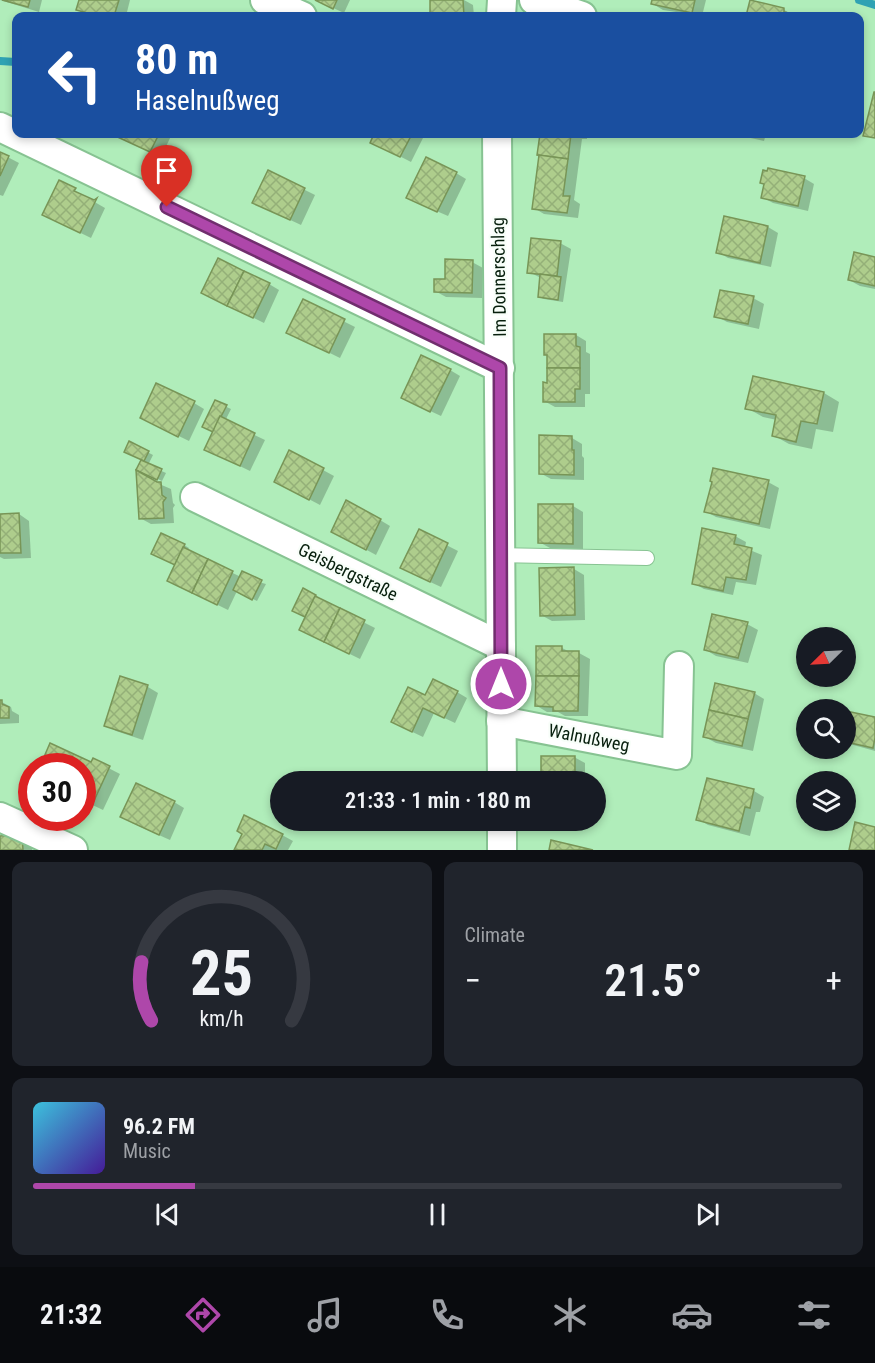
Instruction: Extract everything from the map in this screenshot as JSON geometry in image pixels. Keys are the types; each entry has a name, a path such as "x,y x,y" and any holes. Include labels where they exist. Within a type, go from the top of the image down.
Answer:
{"street":[{"path":"265,0 293,12"},
{"path":"534,0 570,12"},
{"path":"21,138 500,368"},
{"name":"Im Donnerschlag","path":"497,138 502,771"},
{"name":"Geisbergstraße","path":"195,497 501,646"},
{"name":"Walnußweg","path":"501,722 677,766 679,666"},
{"path":"0,817 73,850"},
{"path":"502,831 502,850"}],"lane":[{"path":"501,555 647,558"}],"building":[{"path":"2,0 30,0 28,7"},
{"path":"79,0 119,0 115,12 76,10"},
{"path":"315,0 337,0 333,9"},
{"path":"430,0 463,0 464,12 430,12"},
{"path":"652,0 695,0 692,12 651,4"},
{"path":"750,0 784,8 784,12 747,12"},
{"path":"875,92 875,138 864,136"},
{"path":"120,138 157,138 150,152"},
{"path":"372,138 410,138 400,157 370,143"},
{"path":"539,138 571,138 568,159 537,155"},
{"path":"0,152 9,156 0,176"},
{"path":"539,155 568,159 563,196 570,196 567,213 532,209"},
{"path":"426,157 457,172 437,212 406,198"},
{"path":"768,168 805,176 798,206 761,198 764,184 760,183 763,170 767,171"},
{"path":"268,170 305,188 290,220 252,203"},
{"path":"59,180 76,188 74,191 94,200 97,198 80,233 42,215"},
{"path":"724,216 768,226 760,263 716,253"},
{"path":"531,238 561,241 557,276 527,273"},
{"path":"854,252 875,257 875,286 848,280"},
{"path":"218,258 244,271 227,306 201,293"},
{"path":"445,259 473,260 472,293 434,292 434,279 445,279"},
{"path":"244,271 270,283 253,318 227,306"},
{"path":"540,274 561,277 558,300 538,297"},
{"path":"720,290 754,296 748,324 714,317"},
{"path":"303,299 345,319 329,353 286,333"},
{"path":"544,334 576,334 576,346 580,347 580,368 547,368 547,355 544,355"},
{"path":"421,355 451,369 430,412 401,398"},
{"path":"547,368 580,368 580,389 575,389 575,402 543,402 543,382 547,383"},
{"path":"753,376 824,392 817,424 801,421 796,442 772,436 776,415 745,409"},
{"path":"156,383 195,401 178,437 140,418"},
{"path":"215,400 227,405 213,432 202,427"},
{"path":"220,416 255,433 240,466 204,450"},
{"path":"539,435 572,436 574,475 539,474"},
{"path":"129,441 149,451 144,461 124,452"},
{"path":"289,450 324,468 309,500 274,482"},
{"path":"141,460 162,469 157,480 136,470"},
{"path":"713,468 769,480 759,524 704,512 712,482 710,481"},
{"path":"136,470 161,482 162,495 166,498 163,502 164,518 139,519"},
{"path":"346,500 381,519 366,550 331,532"},
{"path":"538,504 573,504 573,544 538,543"},
{"path":"19,513 21,553 0,553 0,514"},
{"path":"702,528 736,535 734,544 752,548 746,580 726,577 723,591 692,584"},
{"path":"419,529 448,543 430,582 400,568"},
{"path":"161,533 185,544 175,565 151,554"},
{"path":"183,547 208,559 192,593 167,581"},
{"path":"208,559 233,571 217,605 192,593"},
{"path":"574,567 575,615 540,616 539,568"},
{"path":"242,571 262,580 252,600 233,590"},
{"path":"303,588 316,595 305,617 292,611"},
{"path":"315,596 340,608 324,642 299,630"},
{"path":"340,608 365,620 349,654 324,642"},
{"path":"712,614 748,622 738,658 704,650"},
{"path":"536,646 562,646 562,651 579,651 579,676 536,676"},
{"path":"120,676 148,685 132,735 104,726"},
{"path":"536,676 579,676 578,711 553,711 553,707 535,706"},
{"path":"433,679 458,691 444,718 423,708 412,732 391,722 408,687 425,695"},
{"path":"715,683 755,692 748,719 709,710"},
{"path":"0,700 2,704 9,707 9,718 0,718"},
{"path":"709,710 748,719 742,746 703,737"},
{"path":"856,713 875,717 873,748 856,744"},
{"path":"50,743 72,753 46,753"},
{"path":"541,756 575,756 575,771 541,771"},
{"path":"96,759 110,766 96,796"},
{"path":"707,778 754,789 750,808 745,807 739,831 696,820"},
{"path":"136,783 175,801 159,835 120,817"},
{"path":"244,815 270,828 270,831 283,834 276,849 265,844 262,850 234,850 242,834 237,831"},
{"path":"856,822 875,827 875,850 849,850 853,831 856,831"},
{"path":"22,834 23,850 0,850 0,836"},
{"path":"551,840 593,850 549,850"}],"waterway":[{"path":"859,0 875,5"},
{"path":"0,61 12,62"}],"route":[{"path":"167,207 500,368 501,684"}]}
